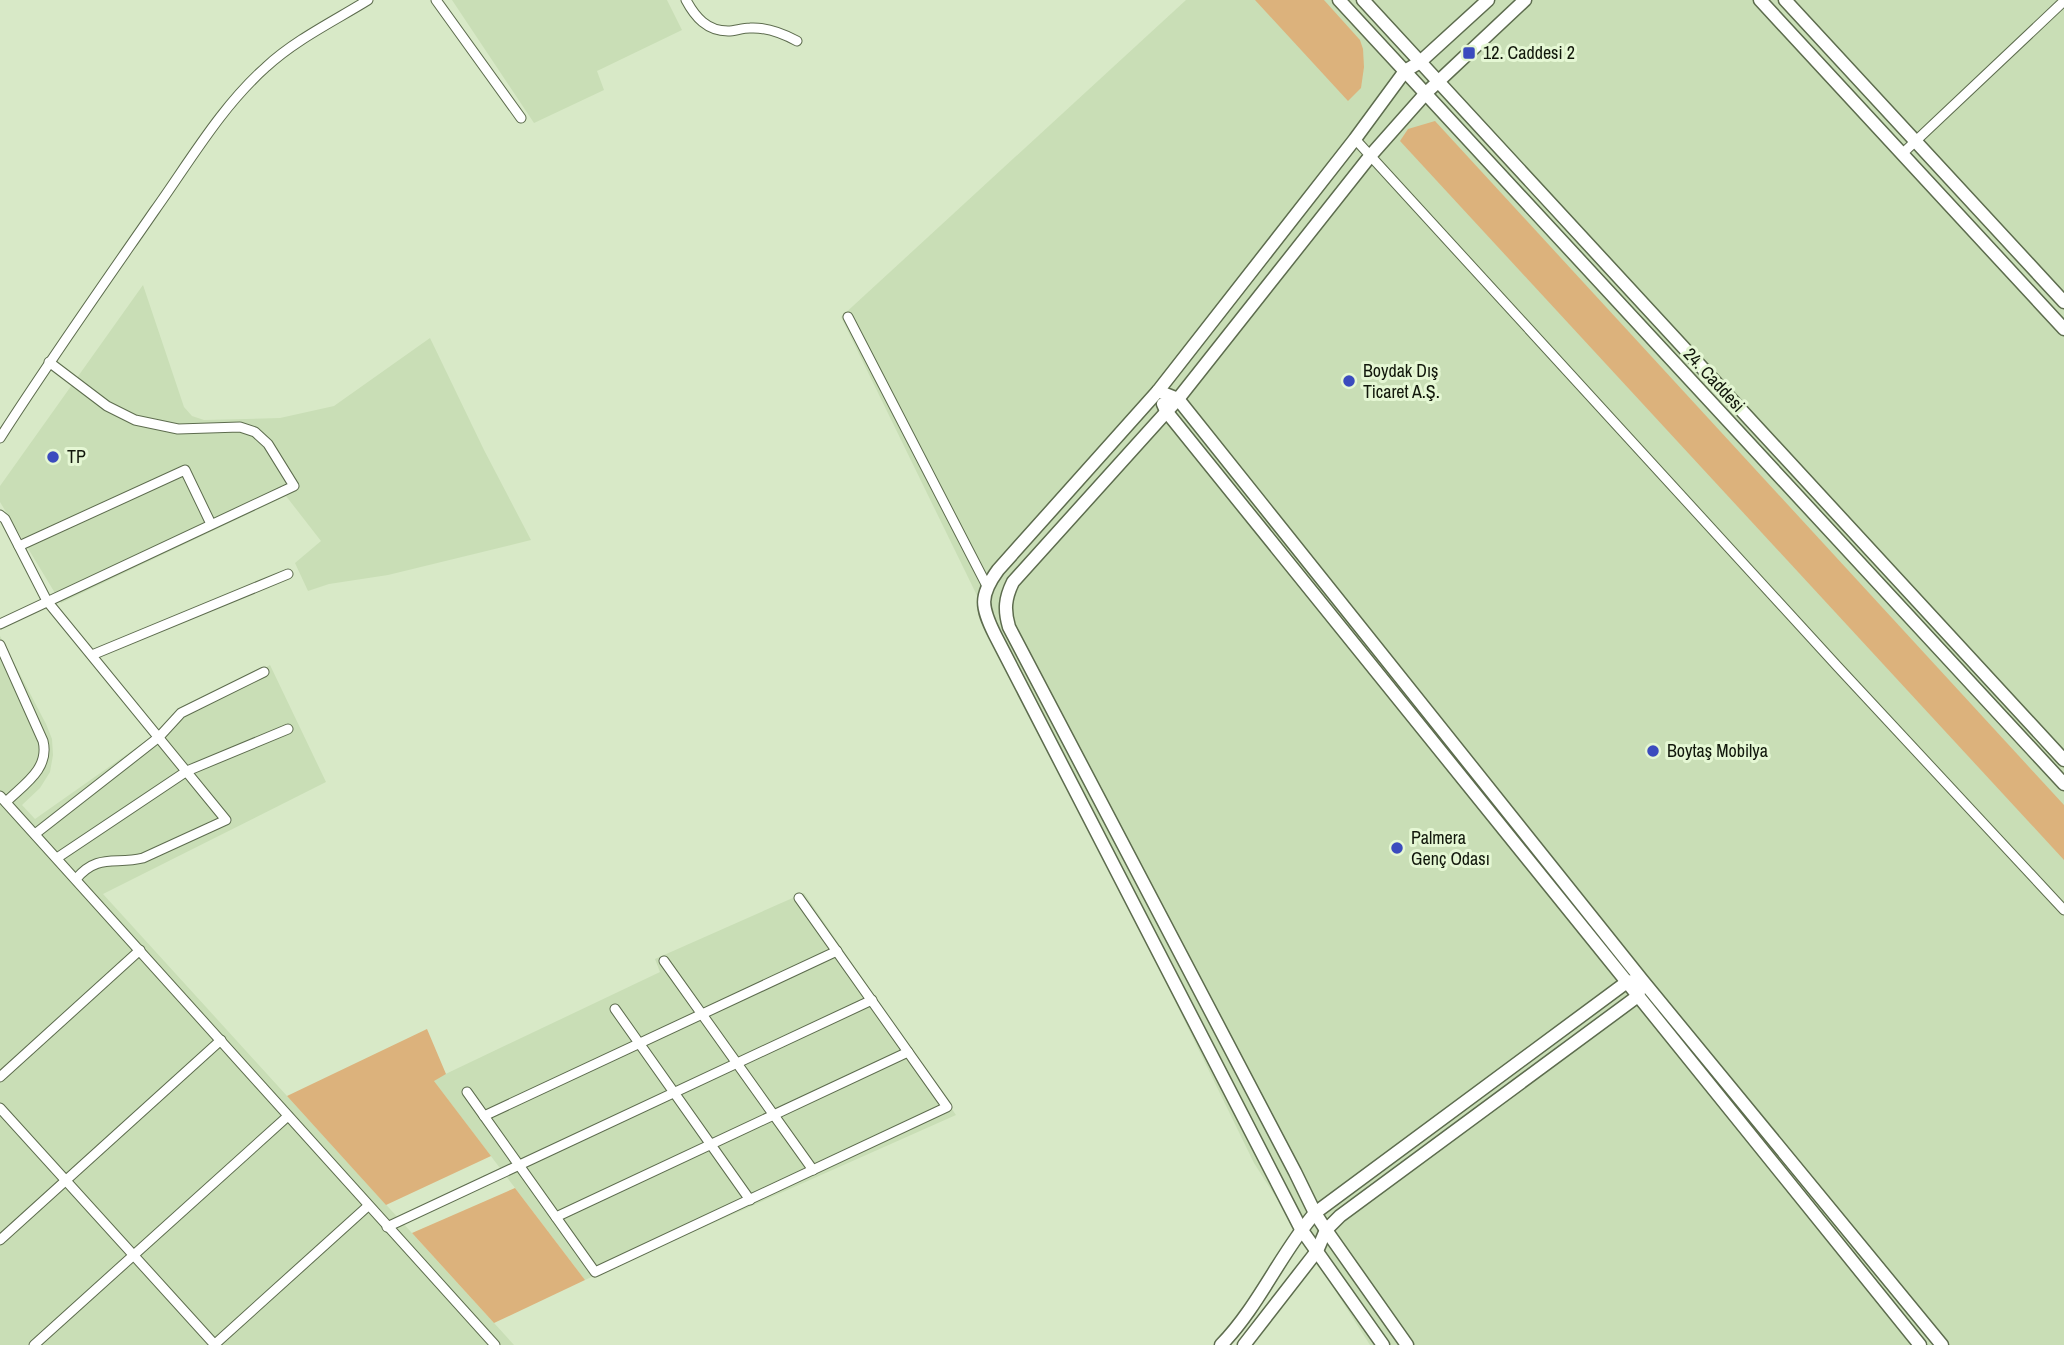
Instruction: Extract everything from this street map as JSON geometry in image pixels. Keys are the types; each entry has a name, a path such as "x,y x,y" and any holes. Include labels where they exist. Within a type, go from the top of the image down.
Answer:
{"street":[{"path":"1,435 181,171 244,90 285,52 368,0"},
{"path":"436,0 521,118"},
{"path":"686,0 696,17 712,28 727,31 760,28 779,32 797,41"},
{"name":"24. Caddesi","path":"1339,0 2064,784"},
{"name":"24. Caddesi","path":"1363,0 2064,760"},
{"path":"1383,1345 1301,1230 988,621 984,606 987,586 998,570 1158,391 1405,71 1420,62 1488,0"},
{"path":"1407,1345 1315,1213 1009,627 1005,612 1006,596 1013,582 1178,398 1371,155 1426,93 1525,0"},
{"path":"1760,0 2064,329"},
{"path":"1784,0 2064,302"},
{"path":"1903,153 2064,1"},
{"path":"1355,139 2064,910"},
{"path":"848,317 987,586"},
{"path":"0,624 294,486 264,440 255,432 240,427 178,429 135,420 107,406 49,362"},
{"path":"1158,391 1178,398 1642,980 1942,1345"},
{"path":"1158,391 1166,411 1920,1345"},
{"path":"19,546 185,470 211,524"},
{"path":"0,515 5,519 47,601 226,820 143,858 129,861 108,860 95,864 76,879"},
{"path":"92,655 288,574"},
{"path":"0,645 43,741 45,752 38,771 3,799 495,1345"},
{"path":"34,834 159,737 181,713 264,671"},
{"path":"57,858 187,771 288,729"},
{"path":"467,1092 594,1272 947,1107 799,898"},
{"path":"0,1077 140,950"},
{"path":"484,1116 837,951"},
{"path":"664,961 813,1170"},
{"path":"1221,1345 1315,1213 1627,982 1642,980"},
{"path":"1250,1342 1317,1251 1326,1230 1340,1216 1638,996 1642,980"},
{"path":"387,1227 872,1000"},
{"path":"615,1009 750,1200"},
{"path":"0,1240 221,1040"},
{"path":"556,1217 908,1052"},
{"path":"0,1108 215,1345 368,1206"},
{"path":"34,1345 288,1116"}],"shaded area":[{"path":"452,0 667,0 682,30 597,71 604,90 534,123"},
{"path":"1186,0 2064,0 2064,1345 1370,1345 1254,1163 841,317"},
{"path":"1255,0 1324,0 1360,40 1364,67 1361,88 1348,101"},
{"path":"1435,121 2064,805 2064,860 1400,141 1408,129"},
{"path":"143,285 184,407 192,416 204,420 280,418 334,406 430,338 531,540 388,575 329,584 308,591 295,563 321,541 286,496 61,603 0,502 0,486"},
{"path":"0,636 52,739 50,772 40,788 22,805 35,819 163,729 270,665 326,782 103,894 514,1345 0,1345"},
{"path":"804,893 956,1115 585,1280 433,1080 660,972 655,959"},
{"path":"427,1029 446,1074 434,1081 491,1156 386,1205 287,1096"},
{"path":"515,1188 585,1280 494,1323 412,1233"}],"place":[{"name":"12. Caddesi 2","path":"1469,53"},
{"name":"Boydak Dış Ticaret A.Ş.","path":"1349,381"},
{"name":"TP","path":"53,457"},
{"name":"Boytaş Mobilya","path":"1653,751"},
{"name":"Palmera Genç Odası","path":"1397,848"}]}
